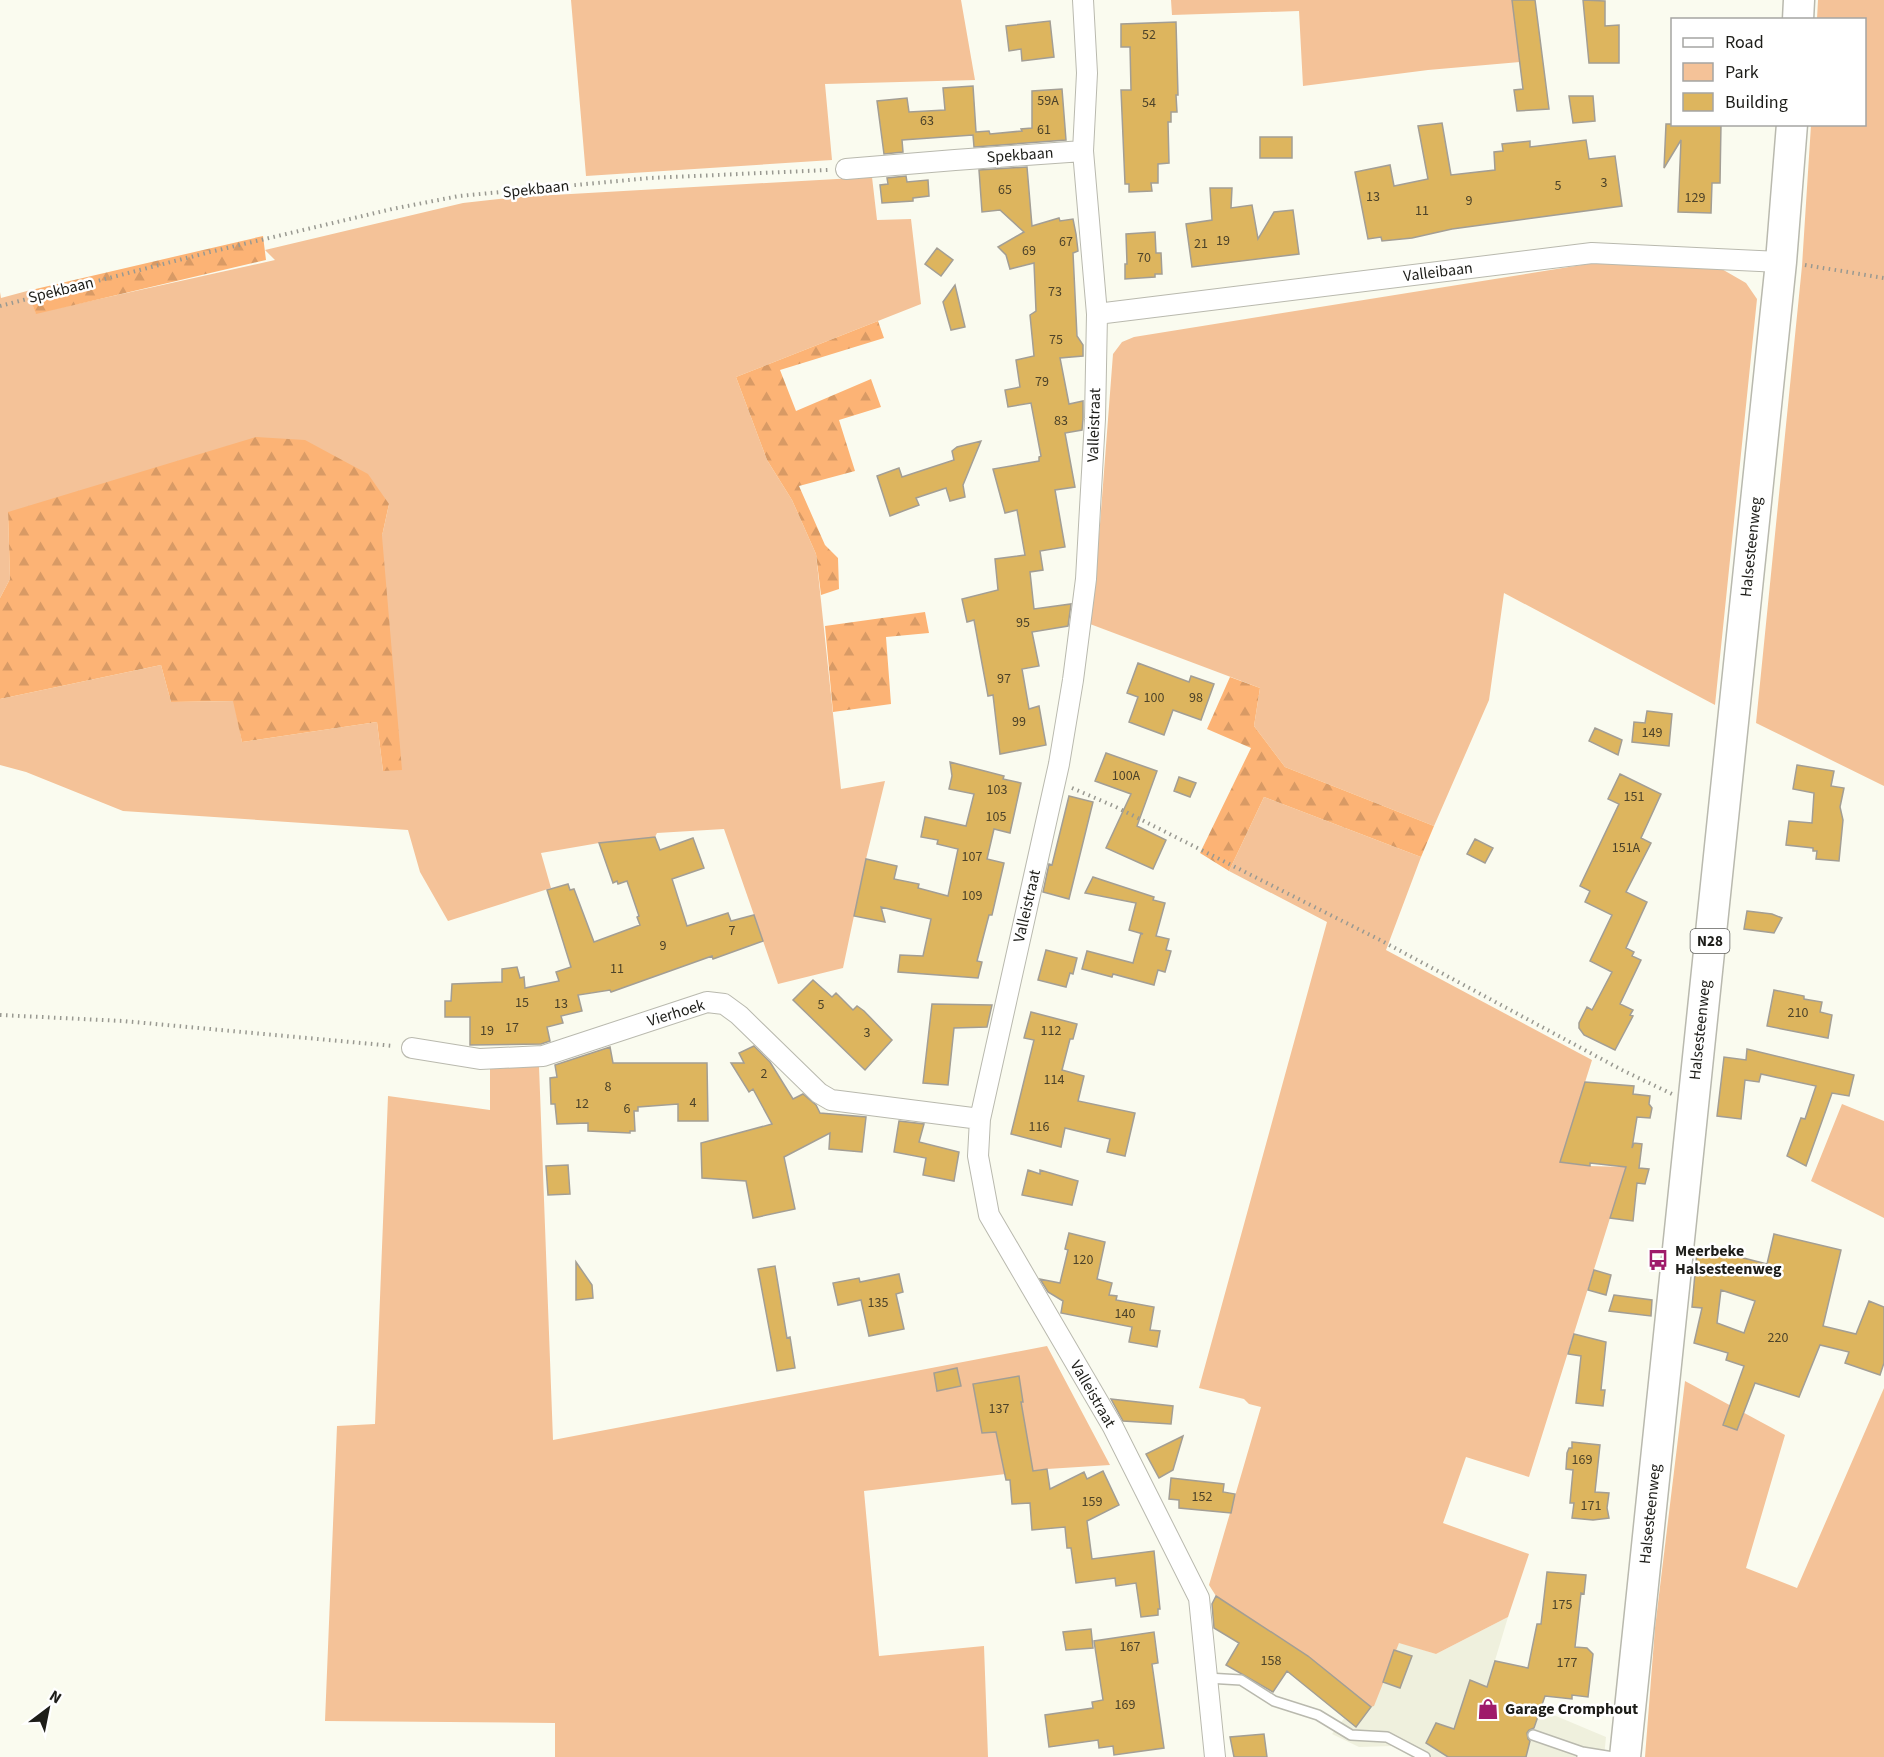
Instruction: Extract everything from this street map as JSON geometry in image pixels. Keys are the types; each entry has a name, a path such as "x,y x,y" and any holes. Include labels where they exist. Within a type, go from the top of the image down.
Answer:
{"main road":[{"path":"1798,18 1799,0"},
{"name":"Halsesteenweg","path":"1625,1757 1781,262 1792,126"}],"street":[{"name":"Valleistraat","path":"1083,0 1087,73 1083,151 1097,314 1095,419 1086,579 1073,680 1055,780 980,1119 978,1156 989,1215 1113,1427 1199,1598 1215,1757"},
{"name":"Spekbaan","path":"846,169 1083,151"},
{"name":"Valleibaan","path":"1097,314 1592,253 1781,262"},
{"name":"Vierhoek","path":"412,1048 480,1059 543,1056 706,1002 724,1004 739,1015 819,1093 831,1100 980,1119"}],"lane":[{"path":"1207,1678 1241,1680 1274,1701 1318,1715 1350,1736 1387,1737 1425,1757"},
{"path":"1533,1735 1582,1754 1613,1757"}],"path":[{"name":"Spekbaan","path":"0,306 233,247 392,209 459,196 650,178 846,169"},
{"path":"1781,262 1884,278"},
{"path":"1055,780 1116,807 1360,930 1622,1070 1693,1104"},
{"path":"0,1015 123,1021 412,1048"}],"shaded area":[{"name":"Garage Cromphout","path":"1508,1617 1487,1687 1606,1737 1604,1757 1412,1757 1393,1746 1359,1747 1332,1734 1360,1698 1371,1707 1399,1642 1436,1654"}],"green space":[{"path":"571,0 961,0 975,80 825,84 832,160 586,176"},
{"path":"1171,0 1512,0 1520,62 1428,70 1303,86 1299,11 1172,15"},
{"path":"1818,0 1884,0 1884,786 1756,723 1802,266 1811,126 1866,126 1866,18 1817,18"},
{"path":"872,177 877,220 911,219 921,304 736,377 767,460 792,500 816,554 841,789 885,781 843,968 778,984 724,829 657,833 655,837 599,843 541,853 551,888 448,921 420,872 408,830 123,811 26,772 0,765 0,699 161,665 171,702 234,701 242,742 377,722 383,771 382,536 389,504 8,512 10,579 0,598 0,292 1,298 27,291 36,313 275,260 265,250 463,203 518,197"},
{"path":"263,236 266,260 36,314 27,291"},
{"path":"1600,262 1720,268 1746,283 1757,299 1715,705 1504,593 1489,700 1434,826 1285,767 1254,726 1260,688 1090,624 1113,354 1122,342 1134,337"},
{"path":"878,321 884,338 780,370 796,411 871,379 881,407 839,420 855,471 799,486 825,545 838,558 839,589 821,595 816,554 792,500 767,460 736,377"},
{"path":"256,437 305,440 368,474 389,504 382,536 402,770 383,771 377,722 242,742 233,701 171,702 161,665 0,699 0,598 10,579 8,512"},
{"path":"925,612 929,633 886,637 891,704 833,712 825,626"},
{"path":"1230,677 1260,688 1254,726 1285,767 1434,826 1421,857 1264,797 1229,871 1200,853 1251,748 1207,729"},
{"path":"1264,797 1421,857 1386,950 1592,1060 1560,1162 1626,1167 1529,1477 1466,1457 1443,1523 1529,1554 1508,1617 1436,1654 1399,1643 1374,1706 1371,1707 1308,1656 1216,1596 1209,1585 1261,1407 1249,1404 1244,1399 1199,1388 1327,922 1229,871"},
{"path":"539,1066 553,1440 1047,1346 1110,1465 1047,1469 864,1491 879,1656 984,1646 988,1757 555,1757 555,1723 325,1721 337,1426 375,1424 388,1096 490,1110 490,1069"},
{"path":"1842,1104 1884,1121 1884,1218 1811,1181"},
{"path":"1685,1381 1785,1435 1746,1568 1797,1588 1884,1388 1884,1757 1645,1757 1655,1628"}],"building":[{"path":"1512,0 1535,0 1549,109 1517,111 1514,90 1523,89"},
{"path":"1583,0 1605,1 1605,26 1619,25 1619,63 1589,63"},
{"path":"1050,21 1054,57 1022,61 1021,49 1009,51 1006,26"},
{"path":"1176,22 1178,95 1176,95 1177,112 1171,112 1171,122 1168,122 1169,163 1158,164 1158,183 1151,183 1152,191 1129,192 1129,184 1125,184 1121,90 1131,90 1130,47 1121,47 1121,24"},
{"path":"973,86 976,132 989,131 990,134 1032,128 1032,91 1062,89 1066,140 974,147 973,135 902,140 903,152 884,154 877,101 907,98 909,112 945,110 943,88"},
{"path":"1569,96 1593,96 1595,121 1573,123"},
{"path":"1442,123 1451,175 1495,170 1494,152 1503,151 1502,144 1530,141 1530,147 1586,140 1589,159 1615,156 1622,206 1452,229 1412,238 1382,241 1381,237 1368,239 1355,172 1390,165 1394,186 1428,179 1418,126"},
{"path":"1666,124 1671,124 1671,126 1721,126 1720,183 1712,183 1711,213 1678,212 1681,140 1664,168"},
{"path":"1260,137 1292,137 1292,158 1260,158"},
{"path":"1027,167 1032,226 1059,218 1060,221 1073,219 1078,251 1073,253 1077,336 1083,345 1083,356 1060,358 1069,404 1083,401 1083,419 1082,430 1065,433 1075,487 1055,490 1065,547 1040,551 1043,570 1030,572 1034,609 1071,604 1068,626 1032,632 1039,666 1022,669 1029,709 1039,706 1046,745 1000,754 993,695 988,696 974,620 967,622 962,599 998,590 995,559 1025,555 1017,510 1005,513 993,469 1039,461 1041,456 1031,403 1008,407 1005,390 1020,387 1016,360 1034,356 1030,315 1036,311 1034,263 1010,269 1006,255 998,247 1024,232 1000,210 982,212 979,170"},
{"path":"906,176 907,182 928,180 929,196 913,198 913,201 882,203 880,185 888,184 887,178"},
{"path":"1210,188 1232,188 1231,208 1252,205 1258,239 1274,212 1293,210 1299,254 1192,267 1186,224 1212,220"},
{"path":"1155,232 1156,253 1161,253 1162,274 1155,274 1155,277 1125,279 1126,234"},
{"path":"937,248 953,260 941,276 925,264"},
{"path":"955,285 965,327 951,330 943,302"},
{"path":"981,441 963,485 965,497 950,501 946,488 916,498 919,505 890,516 877,476 899,468 902,477 954,460 952,451 957,447"},
{"path":"1138,663 1189,682 1191,676 1214,684 1201,720 1173,710 1164,735 1129,722 1138,697 1127,693"},
{"path":"1647,711 1672,714 1669,746 1632,742 1634,722 1645,723"},
{"path":"1595,728 1622,740 1618,755 1589,741"},
{"path":"1106,753 1157,771 1137,826 1166,840 1153,869 1106,848 1131,794 1095,781"},
{"path":"950,762 1004,776 1003,779 1021,783 1010,833 994,829 987,859 1004,863 992,915 989,915 977,961 982,962 978,978 898,972 900,955 923,956 931,919 881,907 885,922 854,916 866,859 897,866 894,879 919,884 918,888 948,896 958,849 937,844 938,840 921,837 925,817 966,826 974,794 949,789 952,776"},
{"path":"1797,765 1834,771 1831,786 1844,788 1840,807 1843,820 1839,861 1816,859 1817,851 1813,851 1813,848 1786,845 1789,821 1812,823 1814,793 1793,789"},
{"path":"1620,774 1661,794 1641,838 1651,843 1626,892 1647,902 1626,948 1634,952 1632,956 1641,960 1620,1004 1633,1010 1630,1015 1633,1016 1615,1050 1584,1035 1579,1028 1587,1007 1592,1010 1612,972 1590,961 1612,915 1585,902 1590,891 1580,886 1619,804 1608,799"},
{"path":"1179,777 1196,783 1190,797 1174,791"},
{"path":"1069,796 1093,802 1069,899 1043,892"},
{"path":"655,837 660,850 693,838 704,868 672,879 687,926 728,913 731,921 754,915 763,941 713,959 712,956 611,992 610,990 578,995 582,1011 561,1016 563,1023 547,1027 550,1041 541,1044 470,1045 470,1017 445,1017 445,1001 451,1001 452,984 502,982 502,969 517,967 520,978 524,977 525,988 559,981 556,972 571,967 547,890 568,884 570,890 574,889 594,942 640,925 627,881 613,883 599,843"},
{"path":"1475,839 1493,848 1485,863 1467,854"},
{"path":"1093,877 1154,897 1153,900 1165,903 1156,936 1169,939 1166,950 1171,951 1165,972 1158,970 1154,985 1113,974 1112,977 1082,969 1087,951 1133,963 1141,933 1129,930 1136,903 1085,893"},
{"path":"1747,911 1772,914 1782,918 1774,933 1744,929"},
{"path":"1046,950 1077,958 1073,974 1070,973 1066,987 1038,980"},
{"path":"813,980 832,997 836,993 853,1010 857,1006 864,1011 892,1040 865,1070 793,1000"},
{"path":"1774,990 1822,1002 1820,1012 1832,1015 1828,1038 1767,1026"},
{"path":"932,1004 992,1005 987,1027 954,1028 948,1085 923,1083"},
{"path":"1031,1012 1077,1024 1073,1039 1070,1039 1062,1070 1084,1076 1078,1101 1135,1113 1125,1156 1107,1152 1110,1139 1065,1128 1061,1147 1011,1134 1034,1040 1024,1038"},
{"path":"754,1046 770,1062 793,1099 803,1094 816,1105 820,1113 866,1117 862,1152 829,1149 830,1133 784,1157 795,1209 753,1218 746,1181 702,1178 701,1143 772,1124 753,1089 749,1092 731,1063 744,1063 739,1053"},
{"path":"610,1047 613,1063 707,1063 708,1121 678,1121 678,1104 638,1107 638,1111 634,1111 635,1131 630,1131 630,1133 588,1131 588,1123 557,1124 555,1104 551,1104 550,1078 557,1077 555,1065"},
{"path":"1747,1049 1854,1075 1849,1096 1832,1093 1806,1166 1787,1156 1801,1118 1805,1119 1816,1086 1761,1074 1759,1082 1745,1080 1741,1119 1717,1116 1724,1057 1746,1060"},
{"path":"1585,1082 1634,1086 1633,1094 1650,1096 1649,1104 1652,1108 1650,1118 1637,1117 1632,1148 1634,1143 1642,1144 1639,1168 1649,1169 1645,1184 1637,1183 1633,1221 1610,1218 1626,1167 1560,1162"},
{"path":"899,1121 924,1124 919,1142 959,1152 954,1181 923,1175 926,1158 894,1152"},
{"path":"568,1165 570,1194 548,1195 546,1166"},
{"path":"1028,1170 1040,1174 1040,1170 1078,1181 1072,1205 1022,1195"},
{"path":"1069,1233 1105,1242 1097,1279 1112,1283 1109,1295 1117,1296 1116,1300 1154,1307 1150,1330 1160,1331 1157,1347 1129,1342 1132,1327 1061,1313 1063,1301 1048,1292 1040,1279 1060,1283 1068,1250 1065,1249"},
{"path":"1774,1234 1841,1250 1823,1326 1856,1334 1869,1301 1884,1307 1884,1363 1880,1375 1845,1363 1849,1352 1820,1345 1799,1397 1755,1383 1737,1430 1723,1425 1744,1366 1726,1360 1728,1353 1694,1343 1702,1308 1692,1307 1697,1251 1724,1253 1767,1264","holes":["1721,1290 1755,1301 1744,1333 1717,1323"]},
{"path":"576,1262 592,1285 593,1298 576,1300"},
{"path":"775,1266 787,1338 790,1337 795,1368 777,1371 758,1269"},
{"path":"1594,1270 1611,1275 1606,1295 1588,1290"},
{"path":"899,1274 903,1292 896,1294 904,1329 869,1336 861,1300 838,1305 833,1283 859,1278 860,1282"},
{"path":"1614,1295 1652,1300 1651,1316 1609,1311"},
{"path":"1574,1334 1606,1342 1601,1390 1605,1390 1603,1406 1576,1403 1581,1356 1568,1354"},
{"path":"957,1368 961,1386 937,1391 934,1373"},
{"path":"1019,1376 1023,1402 1021,1402 1033,1471 1047,1469 1050,1489 1084,1472 1087,1479 1103,1471 1119,1505 1087,1521 1092,1559 1154,1551 1160,1609 1158,1609 1158,1615 1141,1617 1136,1583 1116,1586 1115,1578 1076,1583 1071,1548 1067,1548 1065,1527 1032,1530 1030,1503 1012,1504 1010,1480 1006,1480 996,1432 982,1433 973,1384"},
{"path":"1111,1399 1173,1406 1171,1424 1123,1421"},
{"path":"1183,1436 1173,1470 1159,1478 1146,1454"},
{"path":"1572,1442 1600,1445 1595,1492 1609,1493 1607,1508 1609,1518 1593,1520 1572,1518 1574,1503 1570,1503 1573,1470 1566,1469 1567,1453 1569,1448 1572,1448"},
{"path":"1171,1478 1224,1484 1223,1492 1235,1494 1231,1513 1179,1508 1179,1500 1169,1499"},
{"path":"1547,1572 1586,1575 1584,1594 1581,1593 1575,1647 1587,1648 1593,1654 1588,1697 1572,1695 1572,1699 1545,1696 1534,1728 1527,1733 1530,1741 1526,1757 1448,1757 1426,1743 1436,1723 1454,1729 1470,1680 1487,1687 1495,1661 1528,1668 1537,1624 1541,1624"},
{"path":"1216,1596 1308,1656 1371,1707 1356,1727 1287,1671 1273,1692 1226,1665 1239,1643 1214,1628 1212,1604"},
{"path":"1091,1629 1093,1648 1066,1650 1063,1632"},
{"path":"1154,1632 1158,1663 1152,1664 1164,1748 1114,1755 1113,1746 1099,1748 1098,1740 1049,1747 1045,1715 1093,1708 1092,1702 1103,1700 1094,1641"},
{"path":"1394,1650 1412,1656 1400,1688 1383,1682"},
{"path":"1264,1734 1267,1757 1234,1757 1230,1737"}],"place":[{"name":"Meerbeke Halsesteenweg","path":"1658,1260"},
{"name":"Garage Cromphout","path":"1488,1709"}]}
